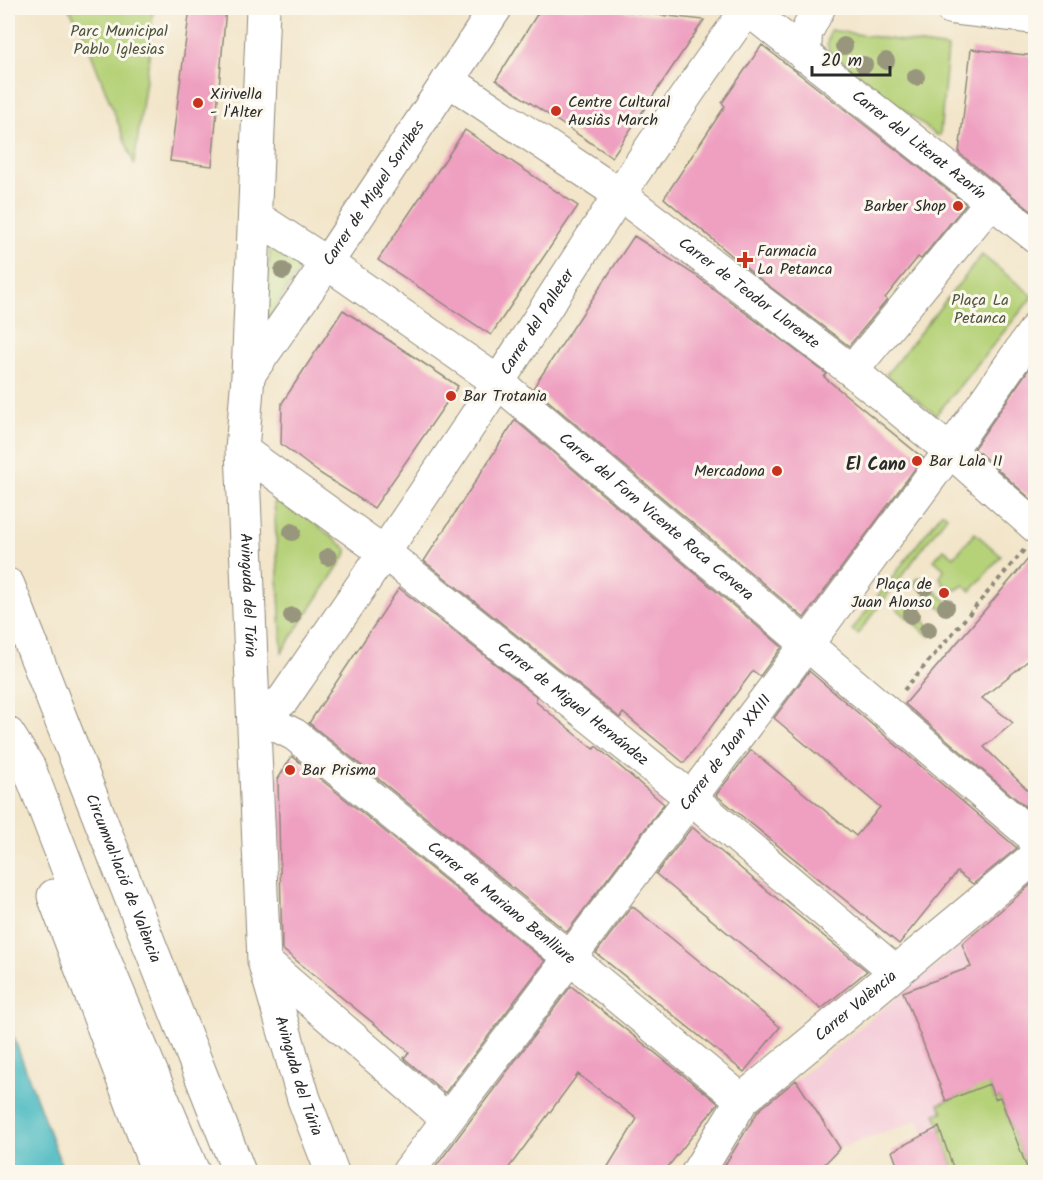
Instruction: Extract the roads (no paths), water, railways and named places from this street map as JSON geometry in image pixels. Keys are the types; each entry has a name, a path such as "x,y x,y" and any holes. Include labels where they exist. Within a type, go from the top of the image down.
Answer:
{"main road":[{"name":"Avinguda del Túria","path":"263,8 248,376 242,450 264,961 304,1099 332,1173"},
{"name":"Circumval·lació de València","path":"8,585 239,1173"},
{"path":"8,734 29,768 86,916 193,1173"},
{"path":"8,770 158,1173"},
{"name":"Carrer València","path":"698,1173 742,1100 1035,855"}],"street":[{"name":"Carrer de Miguel Sorribes","path":"248,376 327,263 496,8"},
{"name":"Carrer del Literat Azorín","path":"747,8 1035,237"},
{"name":"Carrer del Palleter","path":"254,714 272,708 283,700 385,553 619,194 747,8"},
{"path":"805,56 806,33 819,8"},
{"path":"951,8 1035,18"},
{"name":"Carrer de Teodor Llorente","path":"448,80 619,194 852,370 950,451 1032,536"},
{"path":"852,370 990,203"},
{"name":"Carrer del Forn Vicente Roca Cervera","path":"255,216 327,263 498,382 1030,834 1035,846"},
{"name":"Carrer de Joan XXIII","path":"408,1173 807,644 950,451 1035,328"},
{"name":"Carrer de Miguel Hernández","path":"242,450 385,553 690,798 895,971"},
{"name":"Carrer de Mariano Benlliure","path":"254,714 295,735 742,1100"},
{"path":"264,961 447,1119"}],"water":[{"path":"8,1022 64,1172 8,1172"}],"place":[{"name":"Xirivella - l'Alter","path":"198,103"},
{"name":"Centre Cultural Ausiàs March","path":"556,111"},
{"name":"Barber Shop","path":"958,206"},
{"name":"Farmacia La Petanca","path":"745,260"},
{"name":"Bar Trotania","path":"451,396"},
{"name":"Bar Lala II","path":"917,461"},
{"name":"Mercadona","path":"777,471"},
{"name":"Plaça de Juan Alonso","path":"944,593"},
{"name":"Bar Prisma","path":"290,770"}],"district":[{"name":"El Cano","path":"876,465"}],"park label":[{"name":"Parc Municipal Pablo Iglesias","path":"119,40"},
{"name":"Plaça La Petanca","path":"980,309"}]}
